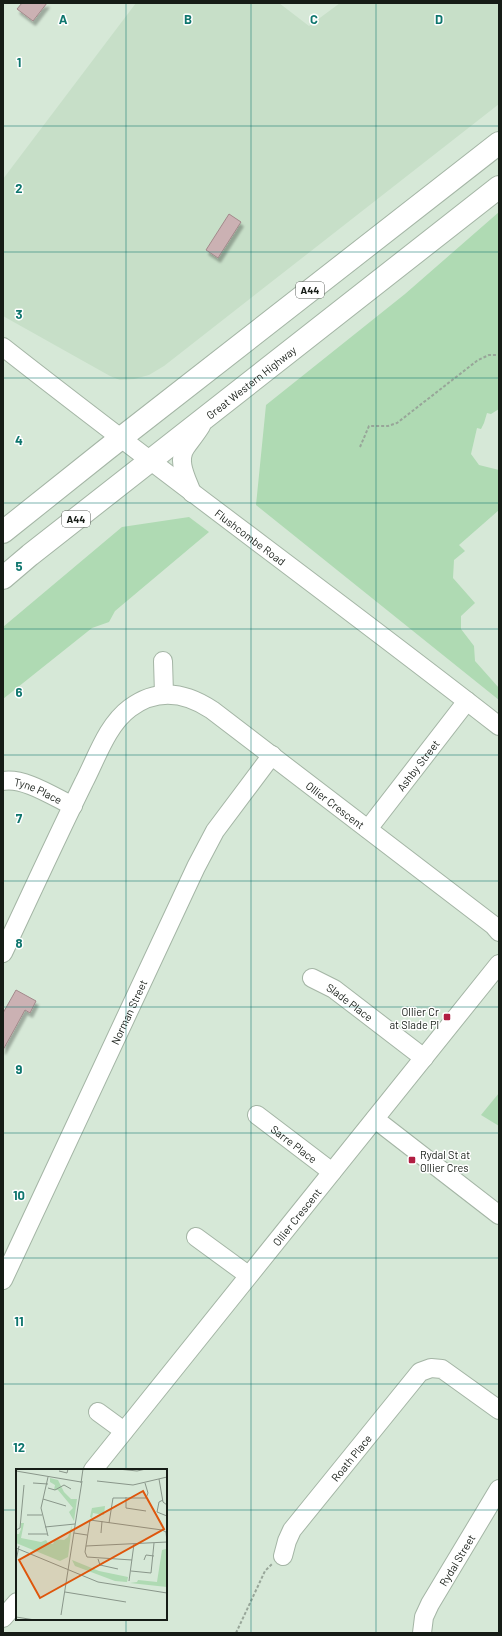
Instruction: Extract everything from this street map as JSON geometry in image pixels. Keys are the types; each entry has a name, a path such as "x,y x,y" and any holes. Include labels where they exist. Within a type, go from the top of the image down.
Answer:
{"highway":[{"name":"A44","path":"3,532 499,143"},
{"name":"Great Western Highway","path":"3,578 30,555 499,187"}],"street":[{"name":"Flushcombe Road","path":"3,347 193,494 310,580 499,726"},
{"path":"193,494 183,470 182,457 186,447 193,439 206,417"},
{"path":"163,662 164,694"},
{"name":"Ollier Crescent","path":"3,953 73,806 116,722 129,708 146,698 164,694 182,696 205,706 272,755 499,932"},
{"name":"Ashby Street","path":"368,829 467,701"},
{"name":"Norman Street","path":"3,1280 10,1250 196,867 215,831 272,755"},
{"name":"Tyne Place","path":"3,781 13,781 27,784 73,806"},
{"name":"Ollier Crescent","path":"95,1469 248,1275 499,964"},
{"name":"Slade Place","path":"312,978 334,988 424,1058"},
{"name":"Sarre Place","path":"257,1115 332,1172"},
{"path":"375,1119 499,1214"},
{"path":"196,1237 248,1275"},
{"name":"Roath Place","path":"283,1556 292,1530 420,1372 430,1363 447,1372 499,1410"},
{"path":"98,1412 124,1431"},
{"name":"Rydal Street","path":"422,1633 424,1617 430,1604 499,1489"},
{"path":"3,1618 16,1603"}],"path":[{"path":"360,447 369,426 388,426 397,423 478,360 489,355 499,355"},
{"path":"236,1633 265,1571 283,1556"}],"shaded area":[{"path":"136,3 279,3 309,26 340,3 499,3 499,104 164,366 149,375 134,379 120,380 110,376 3,316 3,179"}],"green space":[{"path":"499,212 499,409 491,414 487,413 481,429 477,428 471,454 479,465 499,470 499,510 459,545 465,551 454,560 453,578 475,603 461,616 461,629 474,646 475,661 499,688 499,700 256,505 266,405 405,294"},
{"path":"189,517 209,532 115,611 109,622 92,628 3,699 3,627 122,527"},
{"path":"499,1093 499,1126 481,1115"}],"building":[{"path":"22,3 47,3 33,21 17,9"},
{"path":"229,214 241,222 218,258 206,250"},
{"path":"16,990 36,1001 30,1013 25,1010 3,1050 3,1013"}],"place":[{"name":"Ollier Cr at Slade Pl","path":"447,1017"},
{"name":"Rydal St at Ollier Cres","path":"412,1160"}]}
